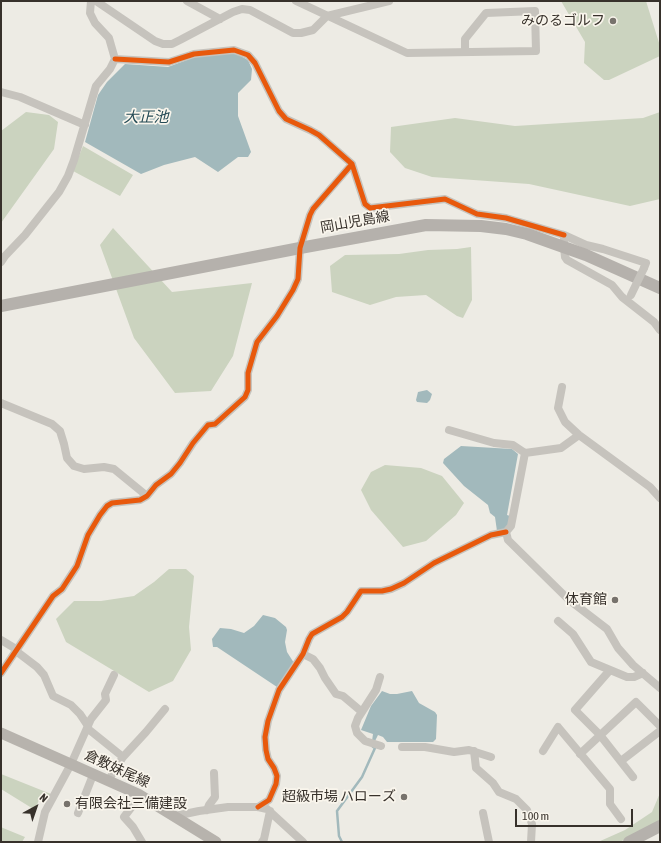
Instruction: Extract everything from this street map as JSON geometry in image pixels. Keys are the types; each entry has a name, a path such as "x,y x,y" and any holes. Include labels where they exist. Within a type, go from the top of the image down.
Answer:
{"main road":[{"name":"岡山児島線","path":"1,306 426,225 481,226 506,229 564,241 660,288"},
{"name":"倉敷妹尾線","path":"1,733 140,796 216,842"},
{"path":"629,842 660,826"}],"street":[{"path":"1,262 4,256 25,235 59,192 68,176 96,86 110,69 115,59 108,38 95,23 90,12 91,1"},
{"path":"96,1 155,41 163,44 172,44 233,12 242,9 250,10 294,33 301,33 313,30 327,16 389,1"},
{"path":"187,1 220,19"},
{"path":"296,1 407,53 536,51 535,11 486,13 465,39 465,52"},
{"path":"115,59 169,62 194,54 234,50 248,55 255,63 279,111 286,119 319,135 352,164 365,204 370,208 445,199 477,214 506,218 564,241 603,249 646,263 630,299"},
{"path":"1,92 20,97 85,125"},
{"path":"1,672 53,596 62,589 77,566 88,535 107,506 112,503 140,500 147,496 156,485 171,474 208,425 215,424 245,397 248,390 248,373 257,342 277,316 298,279 300,248 313,209 352,164"},
{"path":"564,241 565,257 567,260 612,285 622,297 630,299 654,322 660,330"},
{"path":"562,387 558,408 565,422 579,435 650,487 660,498"},
{"path":"1,403 52,424 60,431 67,458 74,466 84,469 104,467 114,469 147,496"},
{"path":"449,430 494,443 514,445 525,453 561,448 579,435"},
{"path":"258,807 269,800 276,784 277,776 268,759 266,750 265,737 268,721 279,690 303,654 312,634 342,617 347,612 360,590 382,591 391,589 434,563 491,535 506,532 512,526 525,453"},
{"path":"506,532 508,540 551,583 568,599 608,629 618,648 633,664 660,688"},
{"path":"558,621 573,634 591,662 627,677 634,677 643,673"},
{"path":"1,640 38,667 44,675 53,696 70,704 80,714 88,727 123,757"},
{"path":"303,654 313,659 336,694 343,696 362,712"},
{"path":"610,670 575,710 600,735 633,777"},
{"path":"38,842 45,812 71,764 91,719 106,700 105,694 114,675"},
{"path":"376,745 365,741 357,733 355,726 376,690 380,677"},
{"path":"580,754 636,702 660,726"},
{"path":"108,781 123,757 165,709"},
{"path":"543,751 558,727 610,789 610,804 621,819"},
{"path":"621,761 660,731"},
{"path":"402,747 425,747 454,752 469,750 491,757"},
{"path":"474,751 476,768 499,792 516,798 527,810 532,824 531,842"},
{"path":"207,810 208,805 215,797 214,773"},
{"path":"78,812 93,774"},
{"path":"140,796 124,817 133,827 142,842"},
{"path":"175,816 228,807 267,808 303,842"},
{"path":"262,842 270,811"},
{"path":"483,813 489,842"}],"green space":[{"name":"みのるゴルフ","path":"561,1 646,1 660,46 660,56 609,80 604,80 584,63 585,42"},
{"path":"26,112 49,115 58,122 54,149 1,223 1,131"},
{"path":"660,112 660,199 630,206 529,184 432,177 405,168 390,152 391,127 455,118 515,126 643,118"},
{"path":"83,146 133,175 120,196 73,171"},
{"path":"113,228 172,292 252,283 233,356 211,391 175,393 134,338 100,245"},
{"path":"471,247 472,300 463,318 457,316 426,295 396,297 370,305 332,292 330,266 345,255 399,254"},
{"path":"385,465 421,468 442,476 464,503 456,515 426,541 403,547 371,510 361,490 371,472"},
{"path":"169,569 186,569 194,576 189,627 191,650 173,681 149,692 66,642 56,619 74,601 101,601 134,596"},
{"path":"1,774 51,794 49,800 40,797 35,810 1,789"},
{"path":"660,793 660,821 620,842 598,842 625,830 652,812"},
{"path":"1,827 25,837 22,842 1,842"}],"water":[{"name":"大正池","path":"235,53 248,60 252,69 251,80 238,93 238,116 251,152 248,157 238,157 218,172 195,157 164,165 141,174 85,142 98,95 107,82 125,64 168,67 195,57"},
{"path":"427,390 432,394 430,400 427,403 417,402 418,392"},
{"path":"461,446 512,449 518,454 507,515 510,516 509,525 505,531 497,531 495,517 490,513 488,505 464,486 443,463 444,459"},
{"path":"263,615 275,618 286,627 285,642 287,652 294,663 277,687 217,647 213,647 212,639 220,628 231,629 244,633 254,626"},
{"path":"382,691 390,694 397,694 412,691 419,703 435,712 437,715 436,739 433,742 387,742 383,737 378,735 375,741 372,741 373,734 361,730 371,706"}],"waterway":[{"path":"342,842 339,836 337,811 362,777 375,748 373,747"}],"cycle path":[{"path":"115,59 169,62 194,54 234,50 248,55 255,63 279,111 286,119 319,135 352,164 365,204 370,208 445,199 477,214 506,218 564,235"},
{"path":"1,673 53,596 62,589 77,566 88,535 107,506 112,503 140,500 147,496 156,485 171,474 208,425 215,424 245,397 248,390 248,373 257,342 277,316 298,279 300,248 310,215 313,209 352,164"},
{"path":"258,807 269,800 276,784 277,776 268,759 266,750 265,737 268,721 279,690 303,654 312,634 342,617 361,591 382,591 391,589 404,583 434,563 491,535 506,532"}],"place":[{"name":"みのるゴルフ","path":"613,21"},
{"name":"体育館","path":"615,600"},
{"name":"超級市場 ハローズ","path":"404,797"},
{"name":"有限会社三備建設","path":"67,804"}]}
